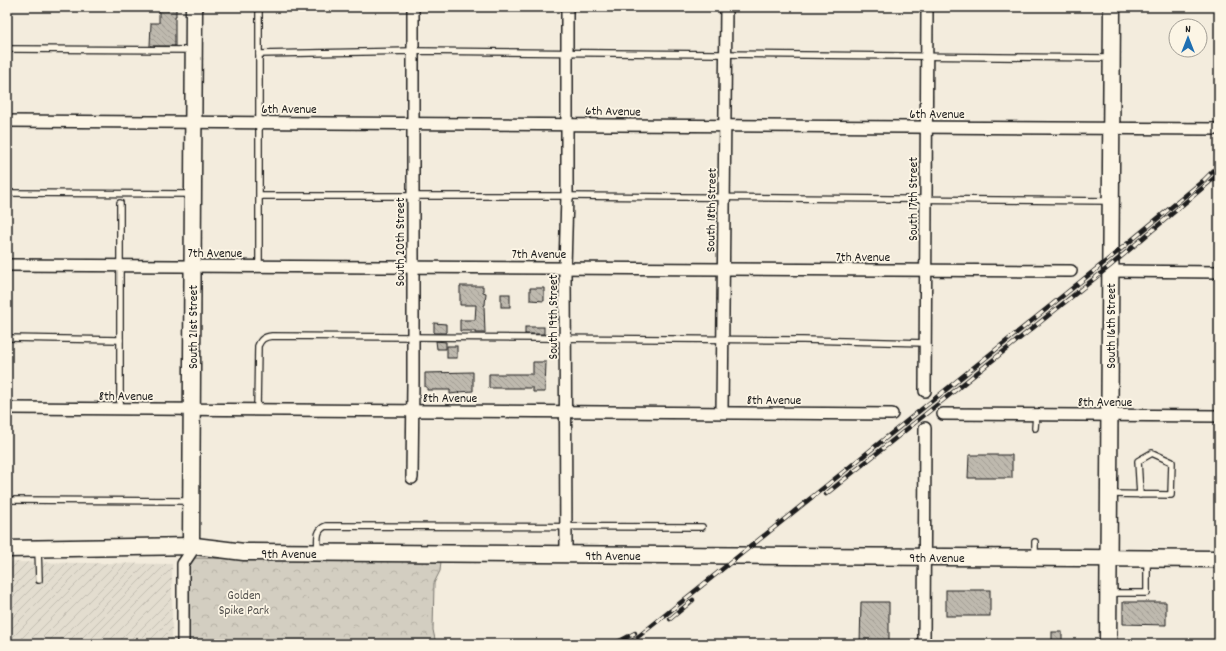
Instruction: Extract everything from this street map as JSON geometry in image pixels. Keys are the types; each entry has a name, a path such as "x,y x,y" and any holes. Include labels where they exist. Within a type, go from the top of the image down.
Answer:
{"main road":[{"name":"South 21st Street","path":"191,546 194,7"},
{"name":"South 16th Street","path":"1108,644 1112,7"},
{"name":"9th Avenue","path":"7,549 191,546 244,552 925,557 1035,550 1108,558 1219,559"}],"street":[{"name":"South 20th Street","path":"412,478 413,7"},
{"name":"South 19th Street","path":"566,554 565,267 567,196 567,7"},
{"name":"South 18th Street","path":"722,412 726,7"},
{"name":"South 17th Street","path":"926,391 927,7"},
{"name":"6th Avenue","path":"7,121 1219,129"},
{"name":"7th Avenue","path":"7,265 1071,271"},
{"path":"1110,272 1219,272"},
{"name":"8th Avenue","path":"7,408 892,414"},
{"name":"8th Avenue","path":"943,414 1219,416"},
{"path":"924,644 925,428"},
{"name":"South 21st Street","path":"183,644 183,564 191,552 191,546"}],"lane":[{"path":"259,7 259,266"},
{"path":"7,49 193,50"},
{"path":"259,54 413,51 1112,58"},
{"path":"7,193 193,194"},
{"path":"260,196 567,196 1111,201"},
{"path":"120,203 120,409"},
{"path":"257,410 258,346 260,340 266,337 803,340 926,343"},
{"path":"7,338 120,340"},
{"path":"1035,428 1036,415"},
{"path":"1109,494 1140,495 1171,495 1172,462 1152,453 1138,461 1140,495"},
{"path":"7,500 191,501"},
{"path":"318,553 318,533 321,528 326,526 702,527"},
{"path":"38,549 39,580"},
{"path":"1108,593 1147,593 1147,558"}],"shaded area":[{"path":"7,562 172,564 172,644 7,644"}],"green space":[{"name":"Golden Spike Park","path":"195,558 441,561 440,571 434,583 433,630 436,644 188,644 189,565"}],"building":[{"path":"159,8 176,8 175,46 150,46 151,23 159,23"},
{"path":"460,286 483,286 483,292 486,293 484,305 485,333 460,331 460,320 475,320 476,305 460,305"},
{"path":"530,288 544,288 544,301 530,300"},
{"path":"501,294 510,294 510,307 501,307"},
{"path":"434,323 446,324 446,333 434,333"},
{"path":"525,327 544,327 544,334 525,334"},
{"path":"436,341 446,342 446,349 437,349"},
{"path":"447,346 457,346 457,358 447,358"},
{"path":"533,362 546,362 545,392 533,392 533,388 489,388 489,374 533,374"},
{"path":"473,372 473,391 450,394 450,390 427,390 427,387 425,387 425,373"},
{"path":"969,455 1012,455 1012,478 968,478"},
{"path":"946,590 990,590 990,616 946,616"},
{"path":"861,602 889,602 889,644 860,644"},
{"path":"1123,602 1166,602 1166,625 1123,624"},
{"path":"1052,632 1062,632 1062,642 1052,642"}],"railway":[{"path":"629,644 1110,258 1204,180 1219,165"},
{"path":"826,494 1110,266 1219,174"},
{"path":"670,619 693,600"},
{"path":"614,644 635,633"}]}
